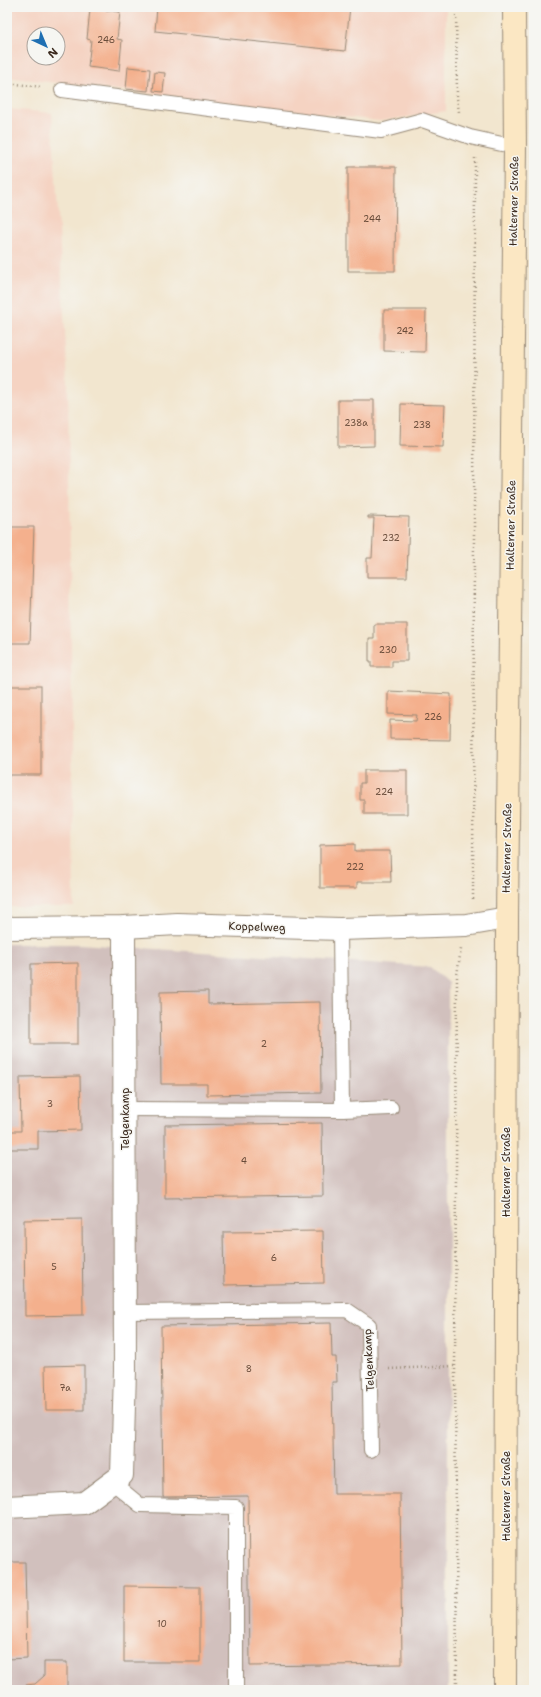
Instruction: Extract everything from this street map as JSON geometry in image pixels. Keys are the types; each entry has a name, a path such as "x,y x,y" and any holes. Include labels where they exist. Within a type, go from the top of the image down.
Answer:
{"main road":[{"name":"Halterner Straße","path":"506,1690 507,918 515,147 514,7"}],"street":[{"name":"Koppelweg","path":"7,928 124,927 177,924 340,929 466,925 507,918"},
{"name":"Telgenkamp","path":"7,1507 84,1503 122,1475 125,1371 124,927"}],"lane":[{"path":"62,90 381,131 422,120 470,136 515,147"},
{"path":"340,929 342,1110"},
{"path":"125,1109 342,1110 391,1108"},
{"name":"Telgenkamp","path":"125,1312 347,1310 369,1325 371,1450"},
{"path":"112,1482 140,1505 236,1507 236,1690"}],"path":[{"path":"456,7 457,98 460,118 470,136 475,152 476,168 473,898 466,925 457,975 455,1366 457,1690"},
{"path":"7,83 62,90"},
{"path":"370,1370 455,1366"}],"shaded area":[{"path":"7,7 446,7 446,111 380,121 7,77"},
{"path":"7,109 52,113 68,383 74,907 7,907"},
{"path":"7,944 79,944 430,967 448,983 448,1690 7,1690"}],"building":[{"path":"157,7 350,7 345,51 155,31"},
{"path":"90,9 120,12 117,39 122,40 119,71 88,67 91,40 87,39"},
{"path":"128,67 150,69 148,91 126,89"},
{"path":"155,72 165,73 163,92 153,91"},
{"path":"348,167 396,167 395,271 348,271"},
{"path":"384,310 426,310 425,352 384,351"},
{"path":"338,400 374,400 374,446 338,447"},
{"path":"401,404 445,405 443,447 400,446"},
{"path":"368,516 409,517 407,577 367,577 367,558 372,558 374,518 368,518"},
{"path":"7,527 34,527 30,643 7,643"},
{"path":"374,624 407,624 407,661 392,661 392,667 371,667 371,661 369,661 369,639 374,639"},
{"path":"7,686 41,686 41,775 7,775"},
{"path":"388,691 451,694 450,740 390,739 390,720 416,721 417,715 388,714"},
{"path":"364,770 407,770 407,814 364,814 364,800 360,800 360,783 364,783"},
{"path":"355,844 355,851 390,851 391,882 357,882 357,888 320,888 320,845"},
{"path":"78,963 78,1044 31,1044 31,964"},
{"path":"208,991 208,1004 320,1002 321,1093 207,1095 207,1084 161,1084 160,992"},
{"path":"80,1076 81,1130 38,1131 38,1149 10,1149 10,1131 21,1131 20,1077"},
{"path":"322,1123 323,1196 165,1198 165,1125"},
{"path":"82,1219 83,1315 25,1316 24,1220"},
{"path":"323,1231 324,1283 224,1285 223,1232"},
{"path":"331,1323 332,1357 336,1357 337,1382 332,1382 334,1494 400,1494 402,1664 250,1666 248,1496 163,1497 161,1326"},
{"path":"84,1365 84,1410 46,1410 45,1366"},
{"path":"7,1562 25,1562 27,1658 7,1659"},
{"path":"124,1586 200,1587 200,1662 124,1662"},
{"path":"44,1662 67,1662 67,1690 26,1690 26,1685 35,1684 44,1676"}]}
